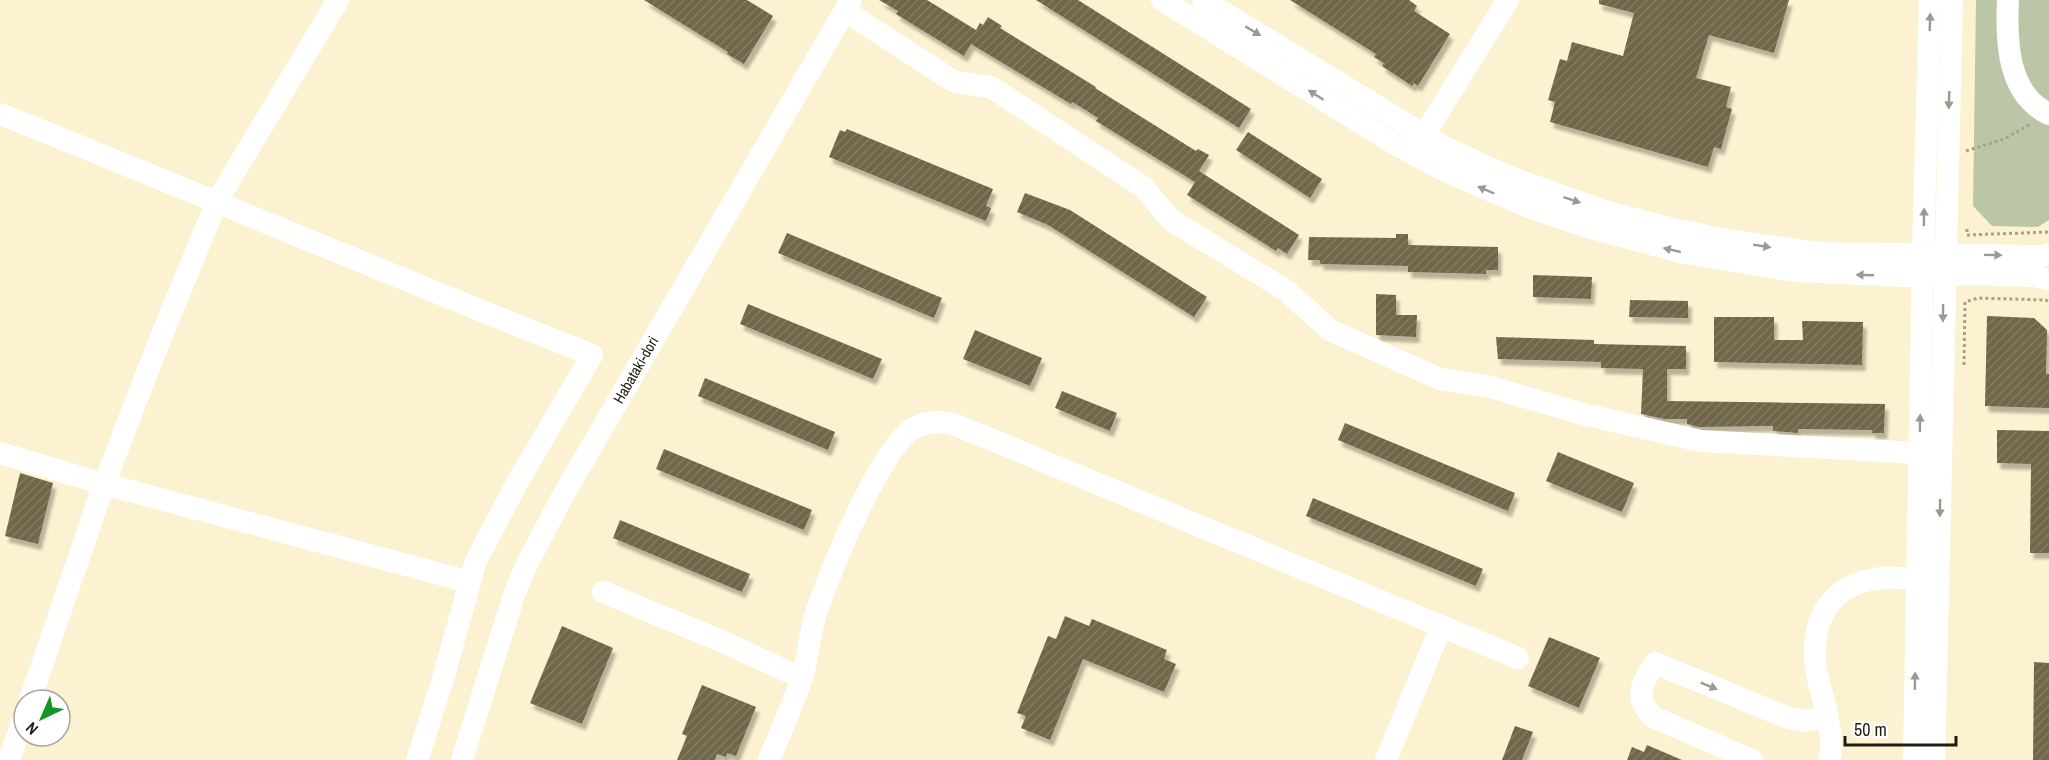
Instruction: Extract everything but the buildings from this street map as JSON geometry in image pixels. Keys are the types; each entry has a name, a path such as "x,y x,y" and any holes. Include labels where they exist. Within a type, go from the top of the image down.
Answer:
{"street":[{"path":"34,688 104,484 157,346 217,201 338,0"},
{"path":"1162,0 1395,144 1420,144"},
{"path":"1203,0 1420,144 1475,162 1553,194 1607,212 1665,227 1735,241 1817,253 2035,276 2049,280"},
{"path":"1420,144 1508,0"},
{"path":"1914,760 1928,581 1934,265 1930,0"},
{"path":"1934,760 1928,581 1919,453 1952,0"},
{"path":"2008,0 2007,37 2014,72 2024,93 2046,113"},
{"path":"848,5 955,82 991,87 1143,187 1172,220 1287,291 1330,330 1440,379 1487,386 1583,414 1701,441 1919,453"},
{"name":"Habataki-dori","path":"462,760 514,595 539,541 561,499 848,5"},
{"path":"0,114 592,355 517,483 476,561 417,760"},
{"path":"1934,265 2049,254"},
{"path":"769,760 802,678 816,614 862,499 906,434 915,427 930,423 945,421 1518,658"},
{"path":"0,453 104,484 470,582"},
{"path":"1829,760 1831,738 1817,672 1815,649 1818,627 1826,609 1838,594 1857,583 1882,578 1928,581"},
{"path":"603,592 721,641 802,678"},
{"path":"1386,760 1441,627"},
{"path":"1752,760 1653,717 1647,711 1640,693 1641,684 1655,663 1786,717 1806,721 1827,717"}],"path":[{"path":"1966,140 1965,152 1991,145 2022,130 2046,113"},
{"path":"1967,223 1967,235 2049,232"},
{"path":"1963,372 1965,302 1978,298 2046,300 2049,303"}],"green space":[{"path":"1976,0 2049,0 2049,220 2038,227 1992,226 1973,206"}]}
